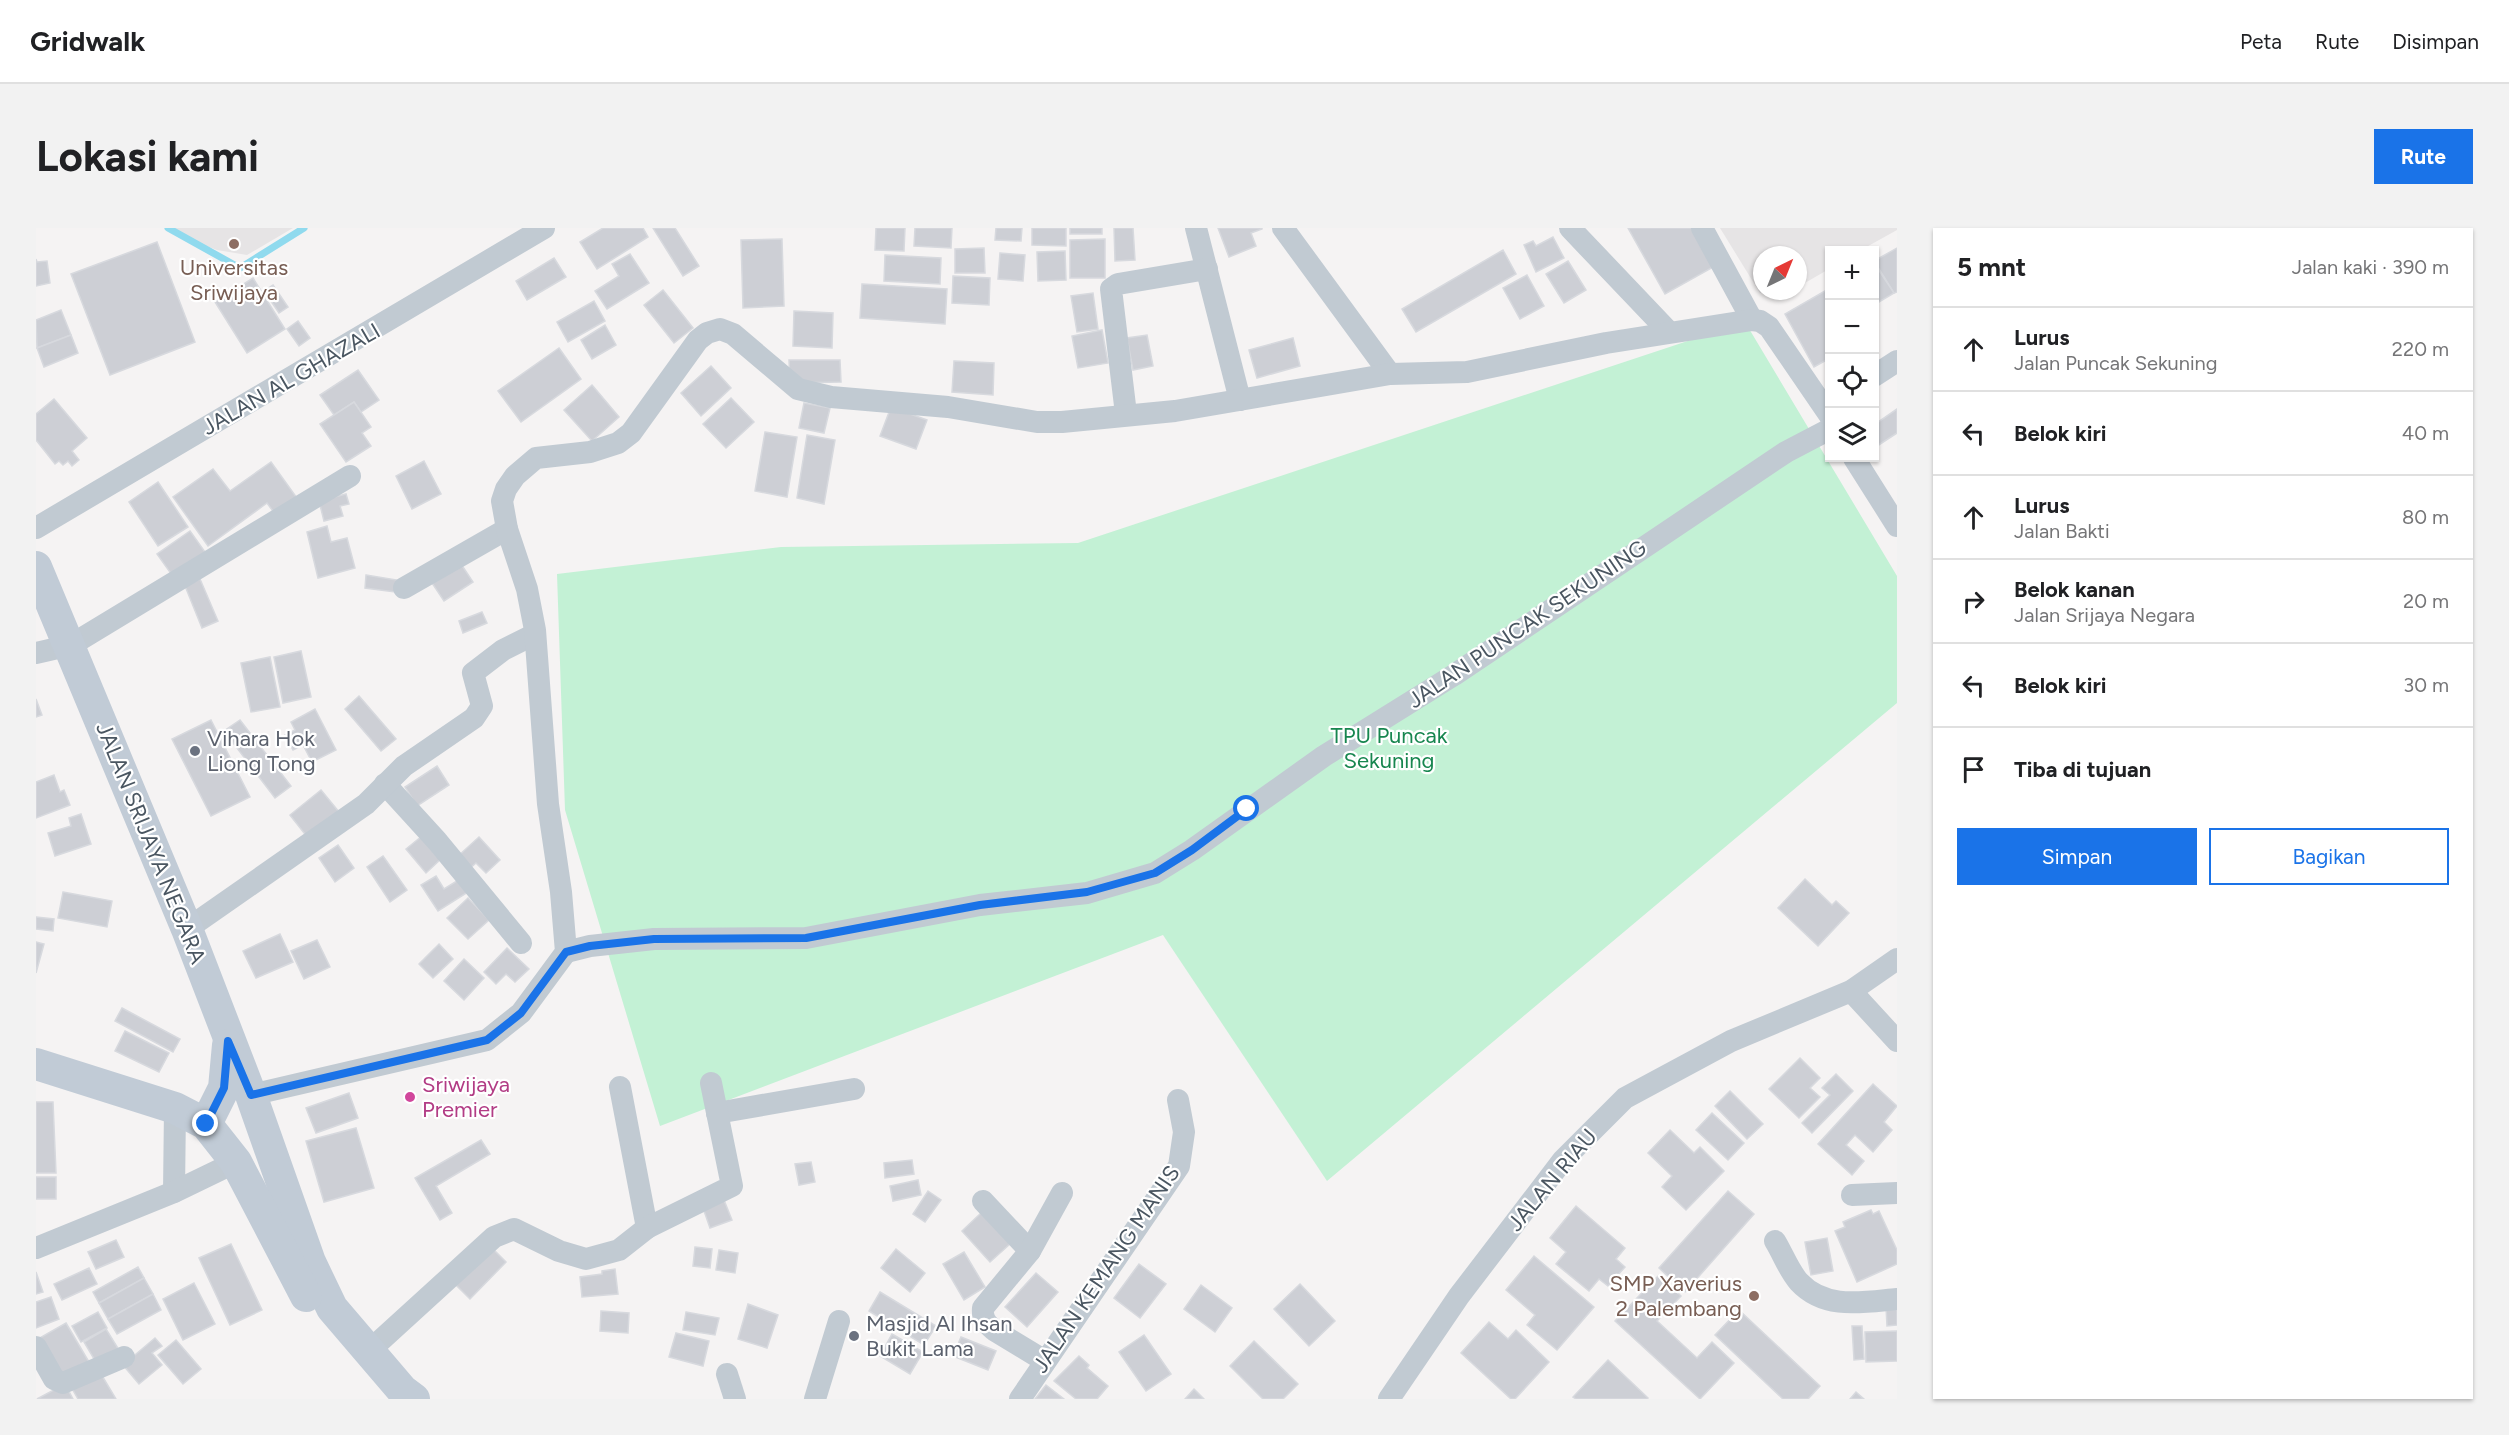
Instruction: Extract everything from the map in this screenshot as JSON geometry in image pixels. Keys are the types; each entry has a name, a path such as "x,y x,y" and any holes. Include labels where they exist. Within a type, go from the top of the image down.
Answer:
{"main road":[{"name":"JALAN SRIJAYA NEGARA","path":"36,567 71,645 187,929 228,1041 256,1108 314,1271 332,1308 408,1395"},
{"path":"206,1124 224,1088 228,1041"},
{"path":"36,1064 175,1108 206,1124 236,1162 274,1238 315,1309 360,1358 408,1395"}],"street":[{"name":"JALAN AL GHAZALI","path":"36,528 544,228"},
{"path":"1196,228 1240,400"},
{"path":"1283,228 1390,374"},
{"path":"1570,228 1670,332"},
{"name":"JALAN PUNCAK SEKUNING","path":"1702,228 1761,324 1825,411"},
{"path":"1126,414 1112,289 1118,284 1207,269"},
{"path":"256,1108 487,1040 521,1013 566,952 564,915 548,804 535,634 527,589 507,530 502,501 506,489 515,476 536,458 590,452 618,443 631,434 698,340 707,333 720,329 747,343 798,389 831,397 948,407 1037,422 1062,422 1175,411 1390,374 1467,372 1670,332 1761,324"},
{"path":"1879,372 1897,361"},
{"name":"JALAN PUNCAK SEKUNING","path":"566,952 590,946 654,939 806,938 980,905 1087,892 1155,873 1192,850 1324,756 1454,675 1786,452 1825,418"},
{"path":"1857,462 1897,526"},
{"path":"36,653 71,645 350,476"},
{"path":"404,588 507,530"},
{"path":"187,929 366,804 404,766 478,714 481,702 471,676 503,650 535,634"},
{"path":"386,784 437,841 521,943"},
{"name":"JALAN RIAU","path":"1389,1399 1459,1296 1563,1160 1625,1098 1731,1041 1851,991 1897,958"},
{"path":"1851,991 1897,1041"},
{"path":"369,1351 495,1237 514,1229 559,1251 586,1258 619,1250 647,1228 732,1186 711,1083"},
{"path":"620,1087 647,1228"},
{"path":"717,1113 854,1089"},
{"name":"JALAN KEMANG MANIS","path":"1020,1399 1179,1166 1184,1132 1178,1100"},
{"path":"174,1192 175,1108"},
{"path":"36,1248 174,1192 236,1162"},
{"path":"1045,1361 994,1330 985,1321 983,1308 1030,1251 1062,1193"},
{"path":"1852,1195 1897,1193"},
{"path":"983,1201 1030,1251"},
{"path":"1775,1241 1799,1281 1824,1299 1833,1303 1897,1299"},
{"path":"815,1399 839,1321"},
{"path":"36,1347 52,1376 63,1383 124,1357"},
{"path":"726,1374 735,1399"}],"shaded area":[{"name":"Universitas Sriwijaya","path":"173,228 293,228 247,255 217,250 182,237"},
{"path":"1720,228 1897,228 1868,246 1825,246 1825,271 1807,282 1807,246 1753,246 1753,282"}],"green space":[{"name":"TPU Puncak Sekuning","path":"1745,322 1825,456 1825,462 1829,462 1897,576 1897,703 1327,1181 1163,935 660,1126 565,810 557,574 781,547 1078,543"}],"building":[{"path":"603,228 643,228 648,237 597,269 580,242"},
{"path":"653,228 675,228 699,266 683,276"},
{"path":"876,228 905,228 904,251 875,250"},
{"path":"915,228 952,228 951,248 914,246"},
{"path":"996,228 1022,228 1021,241 995,240"},
{"path":"1032,228 1066,228 1066,246 1032,245"},
{"path":"1070,228 1102,228 1102,234 1070,234"},
{"path":"1114,228 1133,228 1135,260 1115,261"},
{"path":"1218,228 1262,229 1251,233 1256,246 1229,257"},
{"path":"1628,228 1693,228 1715,266 1665,294"},
{"path":"1553,237 1564,258 1536,272 1524,245 1533,241 1536,246"},
{"path":"782,239 784,306 743,308 741,240"},
{"path":"1105,239 1105,278 1070,278 1070,240"},
{"path":"157,242 195,342 110,375 71,274"},
{"path":"984,248 985,273 955,273 955,249"},
{"path":"1897,248 1897,292 1894,293 1879,269 1879,258"},
{"path":"1503,250 1516,274 1416,332 1402,309"},
{"path":"1065,251 1066,280 1038,281 1037,252"},
{"path":"1000,253 1025,255 1023,281 998,279"},
{"path":"630,254 649,283 607,309 595,291 619,276 612,264"},
{"path":"885,255 941,258 940,284 884,281"},
{"path":"554,258 566,277 527,300 516,281"},
{"path":"36,259 37,262 47,261 50,283 36,286"},
{"path":"1568,261 1586,290 1564,303 1546,274"},
{"path":"1879,270 1894,293 1879,302"},
{"path":"1527,275 1544,306 1520,319 1503,288"},
{"path":"953,276 990,278 989,305 952,303"},
{"path":"253,278 285,329 247,353 215,302"},
{"path":"862,284 947,289 945,324 860,318"},
{"path":"273,285 288,307 279,313 264,291"},
{"path":"663,290 693,328 674,343 644,305"},
{"path":"1825,291 1825,361 1814,367 1785,314"},
{"path":"1093,293 1098,329 1077,332 1071,296"},
{"path":"594,301 605,321 568,342 557,322"},
{"path":"61,310 71,335 37,348 36,320"},
{"path":"794,311 833,313 832,348 793,346"},
{"path":"298,321 310,338 299,346 287,329"},
{"path":"605,325 616,345 592,359 581,340"},
{"path":"1102,330 1108,363 1078,368 1072,336"},
{"path":"71,335 78,353 44,367 37,348"},
{"path":"1147,335 1153,366 1133,370 1127,338"},
{"path":"1293,338 1300,366 1257,378 1249,350"},
{"path":"559,348 581,379 521,422 498,391"},
{"path":"789,360 840,360 841,382 790,383"},
{"path":"954,361 994,363 993,395 952,392"},
{"path":"711,366 731,388 701,416 681,393"},
{"path":"358,370 379,400 361,412 354,402 334,415 320,395"},
{"path":"592,385 619,417 592,441 564,410"},
{"path":"731,398 754,422 726,448 703,424"},
{"path":"54,399 87,438 72,451 79,460 72,466 68,461 63,465 59,461 55,464 36,440 36,414"},
{"path":"354,402 371,427 362,433 371,446 346,462 320,424"},
{"path":"804,403 830,408 824,433 799,428"},
{"path":"891,407 927,420 916,449 880,436"},
{"path":"1897,409 1897,433 1879,445 1879,422"},
{"path":"765,432 797,437 787,497 755,491"},
{"path":"807,435 835,440 824,504 797,498"},
{"path":"424,461 441,494 412,509 396,476"},
{"path":"271,462 297,498 275,514 267,503 208,546 173,497 213,469 230,491"},
{"path":"158,482 188,527 158,546 129,502"},
{"path":"346,494 349,504 340,506 343,516 324,521 319,501"},
{"path":"327,526 331,542 347,538 355,568 318,578 307,532"},
{"path":"190,531 205,552 172,575 157,554"},
{"path":"461,564 473,582 444,601 432,583"},
{"path":"366,575 397,580 395,592 365,588"},
{"path":"200,579 218,621 202,628 185,586"},
{"path":"482,612 487,623 463,633 459,621"},
{"path":"301,651 311,697 283,703 274,657"},
{"path":"270,657 280,707 251,712 241,663"},
{"path":"359,696 396,739 381,751 345,709"},
{"path":"36,699 42,715 36,717"},
{"path":"315,709 336,750 312,762 303,745 293,750 285,735 295,730 291,722"},
{"path":"211,720 250,797 211,816 172,739"},
{"path":"240,720 291,786 275,798 224,731"},
{"path":"437,766 449,785 417,806 405,787"},
{"path":"54,775 60,792 64,790 70,805 36,818 36,782"},
{"path":"321,790 339,812 308,838 290,815"},
{"path":"81,814 91,844 55,856 48,833 71,826 69,818"},
{"path":"422,836 441,859 426,873 406,849"},
{"path":"479,837 500,860 486,873 476,863 468,870 457,857"},
{"path":"338,845 354,868 335,882 319,858"},
{"path":"383,856 407,890 390,902 367,867"},
{"path":"436,876 444,889 460,879 468,892 438,911 421,885"},
{"path":"1805,879 1832,905 1836,901 1849,913 1818,946 1778,908"},
{"path":"63,892 112,901 107,927 58,918"},
{"path":"468,898 489,920 468,939 447,918"},
{"path":"36,917 54,919 53,931 36,929"},
{"path":"280,934 293,962 256,978 243,951"},
{"path":"317,940 330,967 304,979 291,951"},
{"path":"36,942 44,944 36,973"},
{"path":"439,944 453,959 433,978 419,964"},
{"path":"507,948 529,969 515,982 506,974 496,984 484,972"},
{"path":"464,959 484,978 464,1000 444,981"},
{"path":"122,1008 180,1039 173,1052 115,1021"},
{"path":"125,1031 169,1053 159,1072 115,1051"},
{"path":"1800,1058 1820,1078 1810,1088 1820,1097 1799,1118 1769,1089"},
{"path":"1836,1074 1853,1091 1812,1133 1802,1123 1830,1095 1822,1088"},
{"path":"1873,1084 1897,1106 1884,1122 1892,1130 1873,1152 1855,1135 1846,1145 1864,1161 1852,1175 1818,1144"},
{"path":"1730,1091 1763,1124 1747,1139 1715,1106"},
{"path":"349,1093 358,1118 316,1133 306,1108"},
{"path":"36,1102 53,1102 56,1173 36,1173"},
{"path":"1712,1113 1744,1143 1728,1160 1696,1130"},
{"path":"356,1128 374,1188 324,1202 306,1141"},
{"path":"1670,1130 1694,1153 1700,1147 1724,1171 1686,1210 1662,1187 1672,1176 1648,1153"},
{"path":"481,1140 490,1154 436,1186 452,1213 440,1220 415,1178"},
{"path":"912,1160 914,1174 885,1178 884,1163"},
{"path":"811,1162 815,1182 799,1185 795,1164"},
{"path":"36,1177 56,1177 56,1199 36,1199"},
{"path":"918,1180 921,1195 893,1201 890,1186"},
{"path":"928,1191 941,1200 925,1222 913,1214"},
{"path":"1728,1191 1754,1214 1685,1292 1659,1268"},
{"path":"724,1200 732,1220 710,1228 703,1208"},
{"path":"1576,1206 1625,1248 1616,1259 1625,1267 1608,1286 1599,1279 1589,1291 1556,1264 1566,1252 1550,1238"},
{"path":"1871,1210 1873,1214 1879,1211 1897,1250 1897,1264 1857,1282 1835,1231 1845,1227 1843,1222"},
{"path":"981,1213 1010,1244 990,1262 962,1231"},
{"path":"1827,1238 1833,1271 1811,1275 1805,1242"},
{"path":"116,1240 124,1257 96,1269 88,1252"},
{"path":"231,1244 262,1310 230,1325 199,1258"},
{"path":"491,1247 506,1262 470,1299 455,1284"},
{"path":"695,1247 712,1249 710,1268 693,1266"},
{"path":"896,1249 925,1273 910,1292 881,1268"},
{"path":"719,1250 738,1253 735,1273 716,1270"},
{"path":"964,1252 985,1287 964,1300 943,1264"},
{"path":"1534,1256 1594,1307 1557,1350 1527,1325 1535,1315 1506,1290"},
{"path":"1139,1264 1166,1284 1140,1318 1114,1298"},
{"path":"138,1267 144,1278 99,1303 93,1292"},
{"path":"89,1268 97,1284 62,1300 54,1284"},
{"path":"615,1269 618,1294 582,1297 580,1277 602,1274 602,1271"},
{"path":"36,1272 43,1292 36,1294"},
{"path":"1036,1273 1058,1292 1027,1327 1005,1307"},
{"path":"1659,1275 1681,1296 1657,1321 1697,1358 1712,1342 1734,1363 1700,1399 1615,1321"},
{"path":"144,1278 153,1294 108,1319 99,1303"},
{"path":"194,1283 215,1324 183,1340 163,1299"},
{"path":"1300,1284 1335,1321 1309,1346 1274,1309"},
{"path":"1201,1285 1232,1308 1215,1332 1184,1309"},
{"path":"880,1292 936,1326 924,1345 869,1311"},
{"path":"153,1294 161,1310 117,1334 108,1319"},
{"path":"51,1297 59,1319 36,1328 36,1302"},
{"path":"748,1304 778,1315 767,1348 738,1339"},
{"path":"1897,1306 1897,1325 1887,1326 1886,1307"},
{"path":"1739,1310 1820,1386 1808,1399 1783,1399 1715,1335"},
{"path":"601,1311 629,1313 628,1333 600,1331"},
{"path":"98,1312 107,1328 81,1342 72,1326"},
{"path":"686,1312 719,1318 715,1335 683,1330"},
{"path":"1489,1322 1508,1339 1516,1330 1549,1362 1515,1399 1511,1399 1461,1353"},
{"path":"66,1323 89,1362 56,1380 36,1340"},
{"path":"1852,1326 1862,1326 1864,1359 1854,1360"},
{"path":"106,1329 119,1350 97,1364 84,1342"},
{"path":"1897,1331 1897,1361 1866,1362 1865,1332"},
{"path":"676,1333 709,1341 703,1366 669,1357"},
{"path":"892,1334 923,1352 910,1374 880,1356"},
{"path":"1144,1335 1171,1374 1146,1391 1119,1352"},
{"path":"961,1337 996,1351 988,1370 953,1356"},
{"path":"155,1338 162,1346 152,1353 162,1365 139,1384 123,1365"},
{"path":"176,1340 201,1369 183,1384 158,1355"},
{"path":"1254,1341 1298,1384 1283,1399 1263,1399 1230,1366"},
{"path":"1079,1356 1089,1365 1087,1368 1108,1386 1097,1399 1076,1399 1054,1381"},
{"path":"1608,1360 1648,1398 1576,1399 1573,1397"},
{"path":"98,1369 116,1399 78,1399 70,1385"},
{"path":"65,1384 73,1399 37,1399"},
{"path":"1046,1385 1064,1399 1035,1399"},
{"path":"1194,1389 1204,1399 1185,1399"},
{"path":"1856,1392 1864,1399 1850,1399"}],"waterway":[{"path":"168,228 240,268 304,228"}],"place":[{"name":"Universitas Sriwijaya","path":"234,244"},
{"name":"Vihara Hok Liong Tong","path":"195,751"},
{"name":"Sriwijaya Premier","path":"410,1097"},
{"name":"SMP Xaverius 2 Palembang","path":"1754,1296"},
{"name":"Masjid Al Ihsan Bukit Lama","path":"854,1336"}],"route":[{"path":"206,1124 224,1088 228,1041 251,1095 487,1040 521,1013 566,952 590,946 654,939 806,938 980,905 1087,892 1155,873 1192,850 1247,809"}]}
